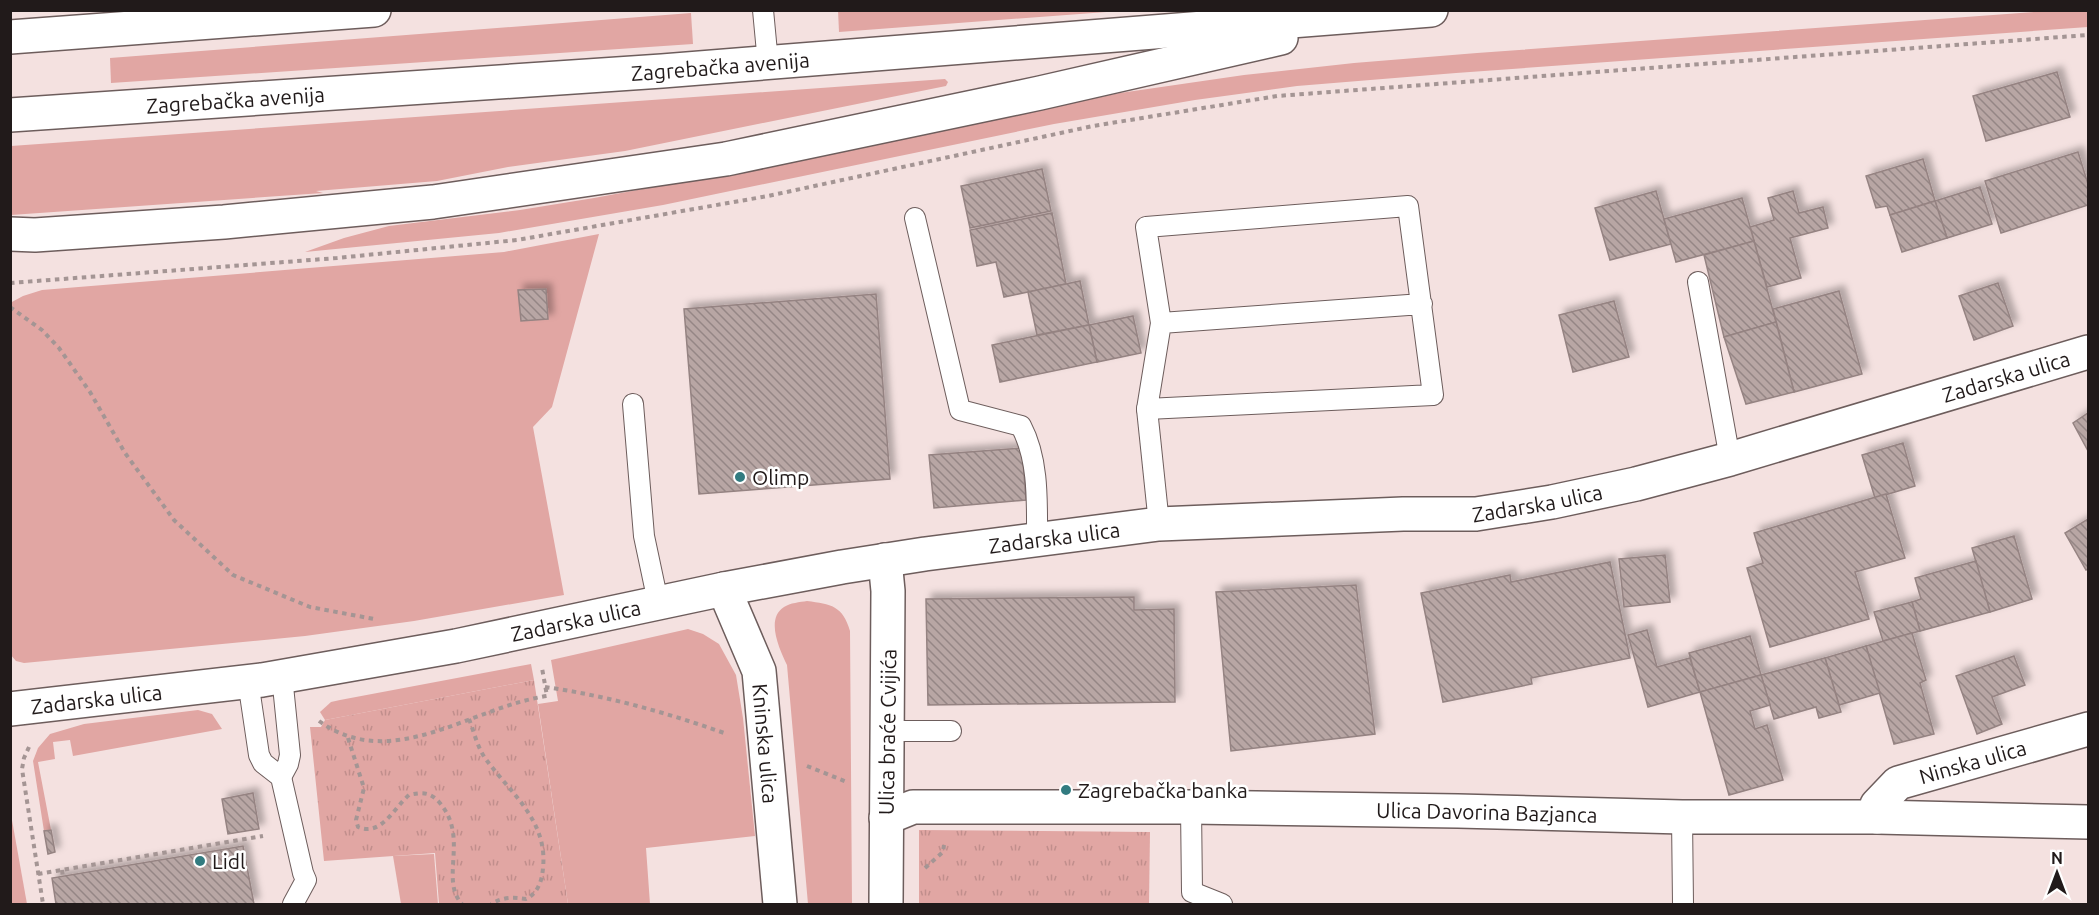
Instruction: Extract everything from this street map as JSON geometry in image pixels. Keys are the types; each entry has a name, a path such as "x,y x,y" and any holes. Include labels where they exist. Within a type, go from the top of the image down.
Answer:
{"street":[{"path":"10,37 374,10"},
{"name":"Zagrebačka avenija","path":"10,115 768,63 1431,10"},
{"path":"19,237 224,222 433,202 726,159 1040,93 1376,14"},
{"name":"Zadarska ulica","path":"10,709 282,676 456,646 658,602 885,560 1160,524 1403,514 1476,514 1552,502 1636,484 1730,459 2088,352"},
{"name":"Ulica braće Cvijića","path":"885,560 888,591 886,904"},
{"name":"Kninska ulica","path":"724,589 759,671 780,904"},
{"name":"Ninska ulica","path":"1877,817 1877,805 1898,783 2088,729"},
{"name":"Ulica Davorina Bazjanca","path":"886,818 913,807 1191,807 2088,822"}],"lane":[{"path":"763,10 768,63"},
{"path":"1147,409 1433,395 1408,206 1146,227 1161,323 1147,409 1160,524"},
{"path":"915,218 960,410 1021,426 1030,444 1037,499 1037,541"},
{"path":"1698,282 1730,459"},
{"path":"1161,323 1422,303"},
{"path":"633,404 644,536 658,602"},
{"path":"281,777 290,755 282,676"},
{"path":"248,681 259,755 263,763 281,777 306,880 293,904"},
{"path":"887,731 951,731"},
{"path":"1191,807 1192,892 1222,904"},
{"path":"1682,817 1683,904"}],"path":[{"path":"10,283 337,258 518,240 768,196 1093,126 1277,96 2088,35"},
{"path":"10,307 42,330 59,348 90,392 125,453 174,520 233,575 310,607 375,619"},
{"path":"318,714 319,722 348,737 373,742 398,741 547,696 542,664"},
{"path":"545,687 573,691 671,714 736,737"},
{"path":"469,719 485,757 520,799 537,827 542,842 543,876 537,889 526,899 500,899 491,904"},
{"path":"348,737 364,788 356,820 358,827 366,831 376,829 409,795 428,793 445,810 452,823 455,841 454,891 462,904"},
{"path":"35,740 24,758 22,769 43,904"},
{"path":"800,763 850,783"},
{"path":"38,874 293,831"},
{"path":"62,870 63,877"}],"green space":[{"path":"838,10 1120,10 1120,11 839,32"},
{"path":"2046,11 2088,11 2088,27 1297,86 1195,100 1054,124 663,205 499,233 305,252 344,238 389,226 520,210 594,198 777,164 1120,93 1244,75 1477,53"},
{"path":"691,13 693,44 111,83 110,58"},
{"path":"945,79 948,82 946,86 625,151 508,167 437,181 316,191 323,193 11,215 11,146"},
{"path":"599,234 552,407 533,427 564,595 414,621 305,636 24,663 16,661 10,654 10,303 42,290 504,252"},
{"path":"807,601 823,603 840,611 850,631 852,904 808,904 787,665 778,643 775,627 778,612 784,607"},
{"path":"688,629 703,634 719,644 736,675 743,718 755,836 646,848 650,904 568,904 538,704 558,701 551,660"},
{"path":"531,664 534,680 325,720 320,712 331,702"},
{"path":"534,680 568,904 439,904 435,853 324,861 310,727 321,727 325,720"},
{"path":"198,710 212,714 222,729 73,756 70,740 53,742 55,759 38,762 51,830 44,831 33,761 38,748 50,734 84,724"},
{"path":"10,809 27,904 11,904"},
{"path":"919,830 1150,832 1149,904 919,904"},
{"path":"434,854 438,904 401,904 393,856"}],"building":[{"path":"2057,72 2070,117 1986,141 1973,96"},
{"path":"2078,152 2088,184 2088,205 2001,233 1985,181"},
{"path":"1923,159 1935,201 1890,215 1887,206 1876,208 1866,176"},
{"path":"1042,169 1051,211 970,228 961,186"},
{"path":"1980,187 1992,224 1947,238 1935,201"},
{"path":"1656,191 1671,244 1610,260 1595,208"},
{"path":"1793,191 1799,213 1823,207 1828,228 1790,238 1801,278 1767,287 1750,227 1774,220 1768,198"},
{"path":"1742,198 1754,241 1676,262 1664,219"},
{"path":"1935,201 1947,238 1902,252 1890,215"},
{"path":"1052,213 1066,284 1004,297 996,262 977,266 970,230"},
{"path":"1754,241 1776,322 1724,337 1704,255"},
{"path":"1080,281 1089,325 1037,335 1028,292"},
{"path":"1998,283 2013,326 1974,340 1959,296"},
{"path":"546,289 548,319 521,321 518,290"},
{"path":"1839,291 1862,374 1794,392 1773,309"},
{"path":"876,294 890,479 699,494 684,309"},
{"path":"1614,301 1629,357 1573,372 1559,315"},
{"path":"1133,316 1141,353 1097,362 1089,325"},
{"path":"1776,322 1794,392 1746,404 1724,337"},
{"path":"1089,325 1097,362 1000,382 992,345"},
{"path":"2088,413 2088,451 2073,423"},
{"path":"1903,443 1915,486 1875,498 1862,455"},
{"path":"1022,448 1026,500 934,508 929,455"},
{"path":"1886,494 1905,558 1855,572 1869,619 1770,647 1747,568 1763,563 1754,533"},
{"path":"2088,519 2088,569 2086,570 2065,533"},
{"path":"2014,536 2032,599 1990,612 1972,548"},
{"path":"1665,555 1670,602 1624,607 1619,559"},
{"path":"1976,561 1990,612 1920,631 1912,602 1921,599 1915,578"},
{"path":"1610,562 1630,658 1531,678 1532,684 1443,702 1421,593 1510,575 1511,582"},
{"path":"1356,585 1375,734 1231,751 1216,592"},
{"path":"1134,597 1134,610 1174,609 1175,702 928,705 926,599"},
{"path":"1912,602 1920,631 1883,641 1874,612"},
{"path":"1647,630 1657,667 1690,658 1700,692 1648,707 1628,635"},
{"path":"1912,633 1926,680 1920,683 1934,734 1894,744 1866,646"},
{"path":"1750,636 1761,675 1700,692 1689,653"},
{"path":"1866,646 1880,693 1839,705 1825,658"},
{"path":"2014,656 2025,685 1992,697 2002,724 1977,734 1956,676"},
{"path":"1825,658 1841,712 1819,718 1816,707 1774,719 1761,675"},
{"path":"1761,675 1770,705 1750,711 1755,729 1767,725 1783,780 1729,795 1700,692"},
{"path":"253,793 259,829 228,834 222,799"},
{"path":"51,830 55,852 48,854 44,831"},
{"name":"Lidl","path":"243,846 254,904 56,904 52,878"}],"place":[{"name":"Olimp","path":"740,477"},
{"name":"Zagrebačka banka","path":"1066,790"},
{"name":"Lidl","path":"200,861"}]}
